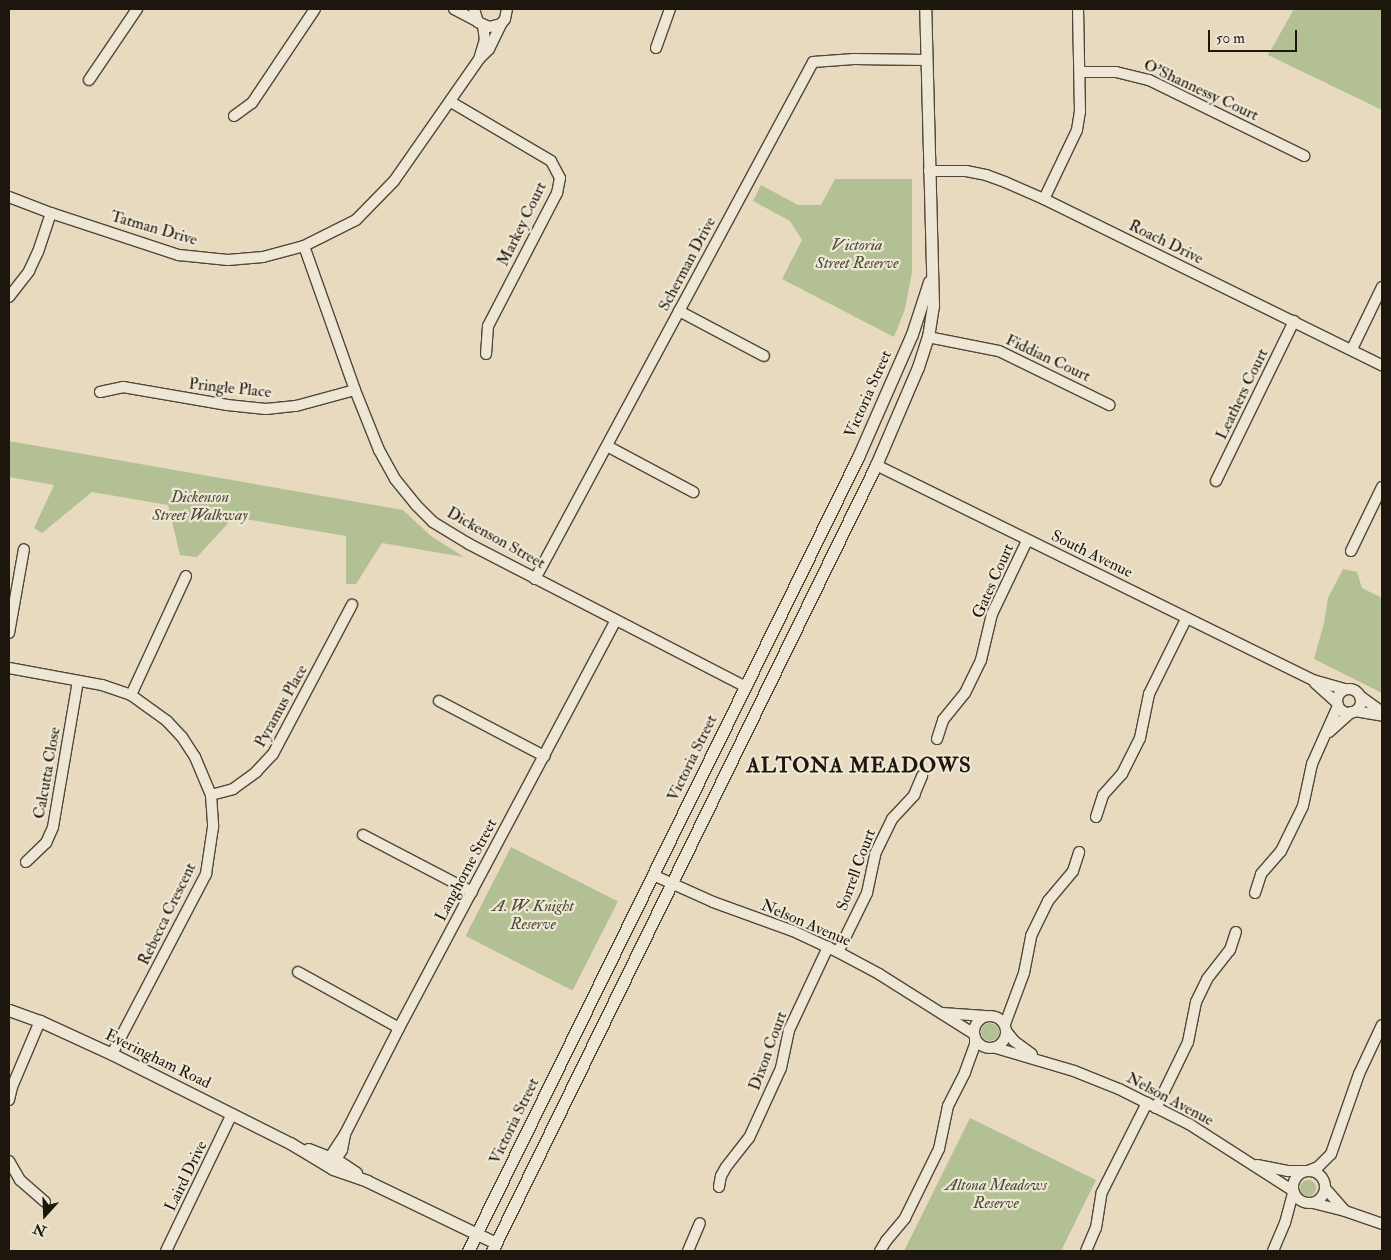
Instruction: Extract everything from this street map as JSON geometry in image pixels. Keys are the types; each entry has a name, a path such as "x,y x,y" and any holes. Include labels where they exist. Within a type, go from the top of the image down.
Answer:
{"street":[{"path":"89,80 137,9"},
{"path":"234,116 252,103 315,9"},
{"path":"454,9 481,24 496,26 501,24"},
{"path":"474,9 481,24"},
{"name":"Tatman Drive","path":"9,196 51,213 179,254 228,260 263,257 304,246 356,220 394,181 451,102 479,59 489,49 505,19 507,9"},
{"path":"656,48 670,9"},
{"name":"Victoria Street","path":"494,1247 876,465 905,401 928,337 932,305 932,273 925,9"},
{"path":"1044,199 1076,130 1080,112 1078,9"},
{"name":"Tatman Drive","path":"479,59 485,40 481,24"},
{"name":"Scherman Drive","path":"535,579 813,62 846,59 926,60"},
{"name":"O'Shannessy Court","path":"1080,72 1116,72 1149,80 1304,156"},
{"name":"Markey Court","path":"451,102 551,161 560,178 557,193 488,326 486,354"},
{"name":"Roach Drive","path":"929,171 966,171 986,174 1044,199 1382,365"},
{"path":"9,297 29,271 38,252 51,213"},
{"name":"Dickenson Street","path":"304,246 355,390 379,450 395,479 416,505 440,526 535,579 764,696"},
{"name":"Victoria Street","path":"468,1251 858,457 912,334 932,273"},
{"path":"1352,349 1382,287"},
{"path":"679,311 764,356"},
{"name":"Leathers Court","path":"1216,481 1294,321"},
{"name":"Fiddian Court","path":"912,334 998,351 1109,405"},
{"name":"Pringle Place","path":"100,392 123,387 227,405 266,409 296,406 355,390"},
{"path":"608,446 693,492"},
{"name":"South Avenue","path":"858,457 1313,680 1346,689"},
{"path":"1351,551 1382,487"},
{"name":"Gates Court","path":"937,739 942,720 965,692 982,660 992,614 1027,541"},
{"path":"9,632 24,549"},
{"path":"131,695 186,576"},
{"name":"Pyramus Place","path":"211,795 233,789 256,772 273,754 352,605"},
{"path":"1096,817 1103,795 1122,774 1140,738 1150,694 1186,619"},
{"name":"Langhorne Street","path":"332,1161 399,1028 615,621"},
{"name":"Rebecca Crescent","path":"9,668 102,685 131,695 167,721 182,737 195,757 211,795 213,827 206,874 112,1054"},
{"name":"South Avenue","path":"1313,680 1338,704"},
{"name":"Calcutta Close","path":"26,862 46,843 53,827 78,681"},
{"path":"1255,893 1261,874 1281,851 1303,806 1310,770 1327,735 1338,704 1338,696 1346,689 1356,691 1382,714"},
{"path":"1327,735 1361,703 1360,696"},
{"path":"439,701 544,756"},
{"path":"1338,704 1343,711 1382,714"},
{"name":"Sorrell Court","path":"838,952 867,893 874,854 892,819 914,795 922,776"},
{"path":"363,835 472,892"},
{"path":"965,1072 976,1058 1004,1042 1013,997 1024,973 1031,936 1048,901 1073,871 1079,852"},
{"name":"Nelson Avenue","path":"653,875 838,952 942,1013 974,1036"},
{"path":"1086,1251 1096,1228 1102,1192 1188,1042 1196,1002 1207,980 1230,950 1236,932"},
{"name":"Dixon Court","path":"719,1187 721,1176 726,1167 749,1138 781,1068 789,1030 828,947"},
{"path":"298,972 399,1028"},
{"path":"880,1251 905,1218 939,1148 948,1106 965,1072 975,1044 974,1036 978,1021 1000,1011 1013,997"},
{"name":"Everingham Road","path":"9,1010 40,1020 290,1143 332,1161 367,1181 476,1234 494,1247"},
{"name":"Nelson Avenue","path":"942,1013 988,1016"},
{"path":"988,1016 999,1018 1006,1028"},
{"path":"9,1100 40,1020"},
{"path":"1285,1223 1309,1203 1322,1198 1331,1154 1355,1083 1382,1025"},
{"name":"Nelson Avenue","path":"1006,1028 1022,1048 1041,1060"},
{"path":"974,1036 982,1046 994,1048"},
{"name":"Nelson Avenue","path":"994,1048 1041,1060 1119,1088 1196,1128 1293,1191"},
{"name":"Laird Drive","path":"166,1251 232,1114"},
{"path":"1273,1251 1285,1223 1296,1176 1318,1167 1331,1154"},
{"path":"9,1160 20,1180 45,1202"},
{"name":"Nelson Avenue","path":"1253,1164 1287,1171 1306,1171"},
{"path":"1306,1171 1317,1173 1345,1211"},
{"path":"1293,1191 1298,1200 1345,1211 1382,1224"},
{"path":"688,1251 700,1223"}],"green space":[{"path":"1294,9 1382,9 1382,110 1268,55"},
{"name":"Victoria Street Reserve","path":"835,179 912,179 912,272 905,309 894,337 782,279 802,240 790,221 753,201 761,185 798,205 821,205"},
{"name":"Dickenson Street Walkway","path":"9,441 403,510 431,536 464,557 382,543 356,584 346,584 346,536 234,517 197,557 180,555 168,505 92,492 42,533 34,528 54,485 9,477"},
{"path":"1343,569 1357,572 1362,588 1382,598 1382,693 1314,659 1324,623 1328,598"},
{"name":"A. W. Knight Reserve","path":"511,847 618,901 573,991 466,936"},
{"path":"990,1023 996,1026 999,1032 996,1038 990,1041 984,1038 981,1032 984,1026"},
{"name":"Altona Meadows Reserve","path":"970,1118 1096,1180 1061,1251 904,1251"},
{"path":"1305,1180 1311,1180 1316,1185 1314,1194 1305,1196 1300,1191 1300,1185"}],"district":[{"name":"ALTONA MEADOWS","path":"859,766"}]}
